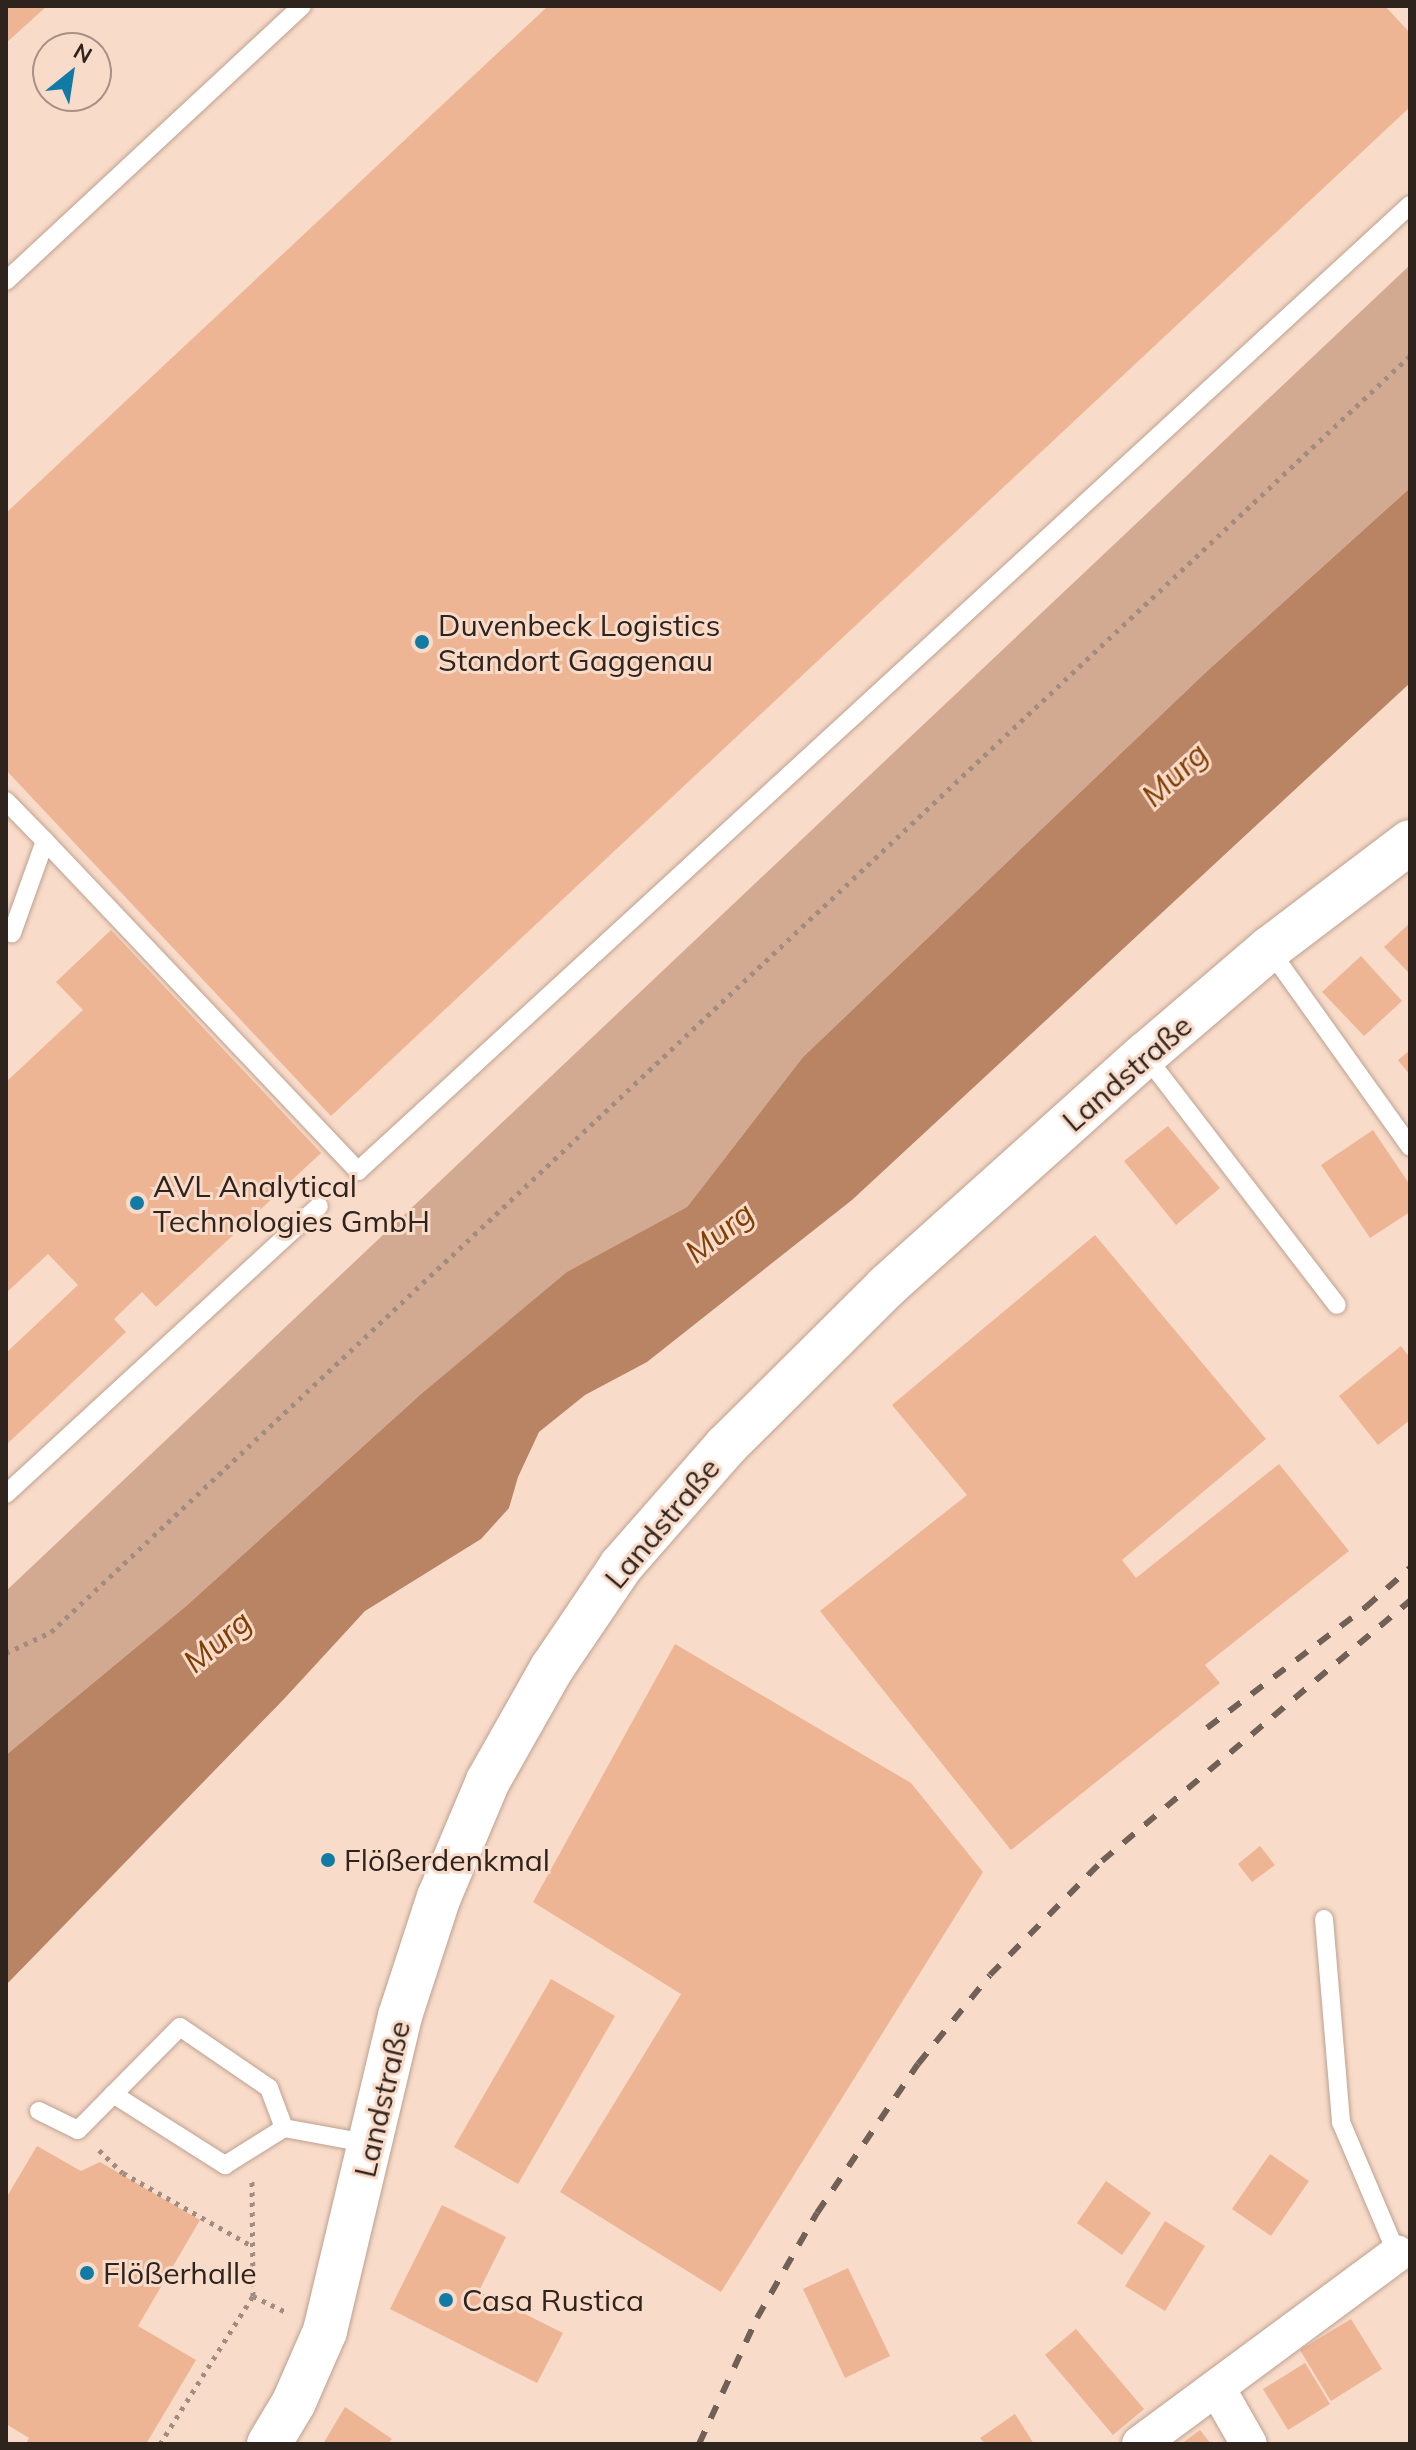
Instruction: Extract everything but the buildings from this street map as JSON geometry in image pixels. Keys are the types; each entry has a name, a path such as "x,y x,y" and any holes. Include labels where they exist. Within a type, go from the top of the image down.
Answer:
{"street":[{"name":"Landstraße","path":"269,2444 294,2402 325,2331 405,2001 439,1897 488,1781 552,1668 621,1566 726,1446 886,1287 1145,1055 1269,949 1407,852"},
{"path":"1140,2444 1397,2254"},
{"path":"1217,2388 1249,2444"}],"lane":[{"path":"6,281 302,6"},
{"path":"6,801 358,1171 1410,205"},
{"path":"12,933 45,841"},
{"path":"1269,949 1410,1147"},
{"path":"1145,1055 1337,1305"},
{"path":"6,1494 319,1206"},
{"path":"1324,1919 1341,2122 1397,2254"},
{"path":"39,2111 78,2130 180,2027 269,2088 284,2128"},
{"path":"113,2094 225,2165 284,2128 371,2144"}],"path":[{"path":"6,1653 51,1632 1410,356"},
{"path":"78,2130 123,2173 253,2246"},
{"path":"160,2444 253,2296 253,2184 242,2154"}],"shaded area":[{"path":"1410,265 1410,488 1205,673 803,1057 687,1207 567,1273 421,1394 185,1607 6,1755 6,1591"}],"water":[{"name":"Murg","path":"1410,488 1410,683 852,1200 647,1362 585,1395 539,1432 518,1477 509,1508 481,1539 365,1611 284,1699 6,1985 6,1755 185,1607 421,1394 567,1272 687,1207 803,1057 1205,673"}],"railway":[{"path":"1207,1728 1366,1607 1410,1568"},
{"path":"699,2444 757,2318 817,2213 918,2064 990,1975 1102,1861 1410,1601"}],"place":[{"name":"Duvenbeck Logistics Standort Gaggenau","path":"422,642"},
{"name":"AVL Analytical Technologies GmbH","path":"137,1203"},
{"name":"Flößerdenkmal","path":"328,1860"},
{"name":"Flößerhalle","path":"87,2273"},
{"name":"Casa Rustica","path":"446,2300"}]}
